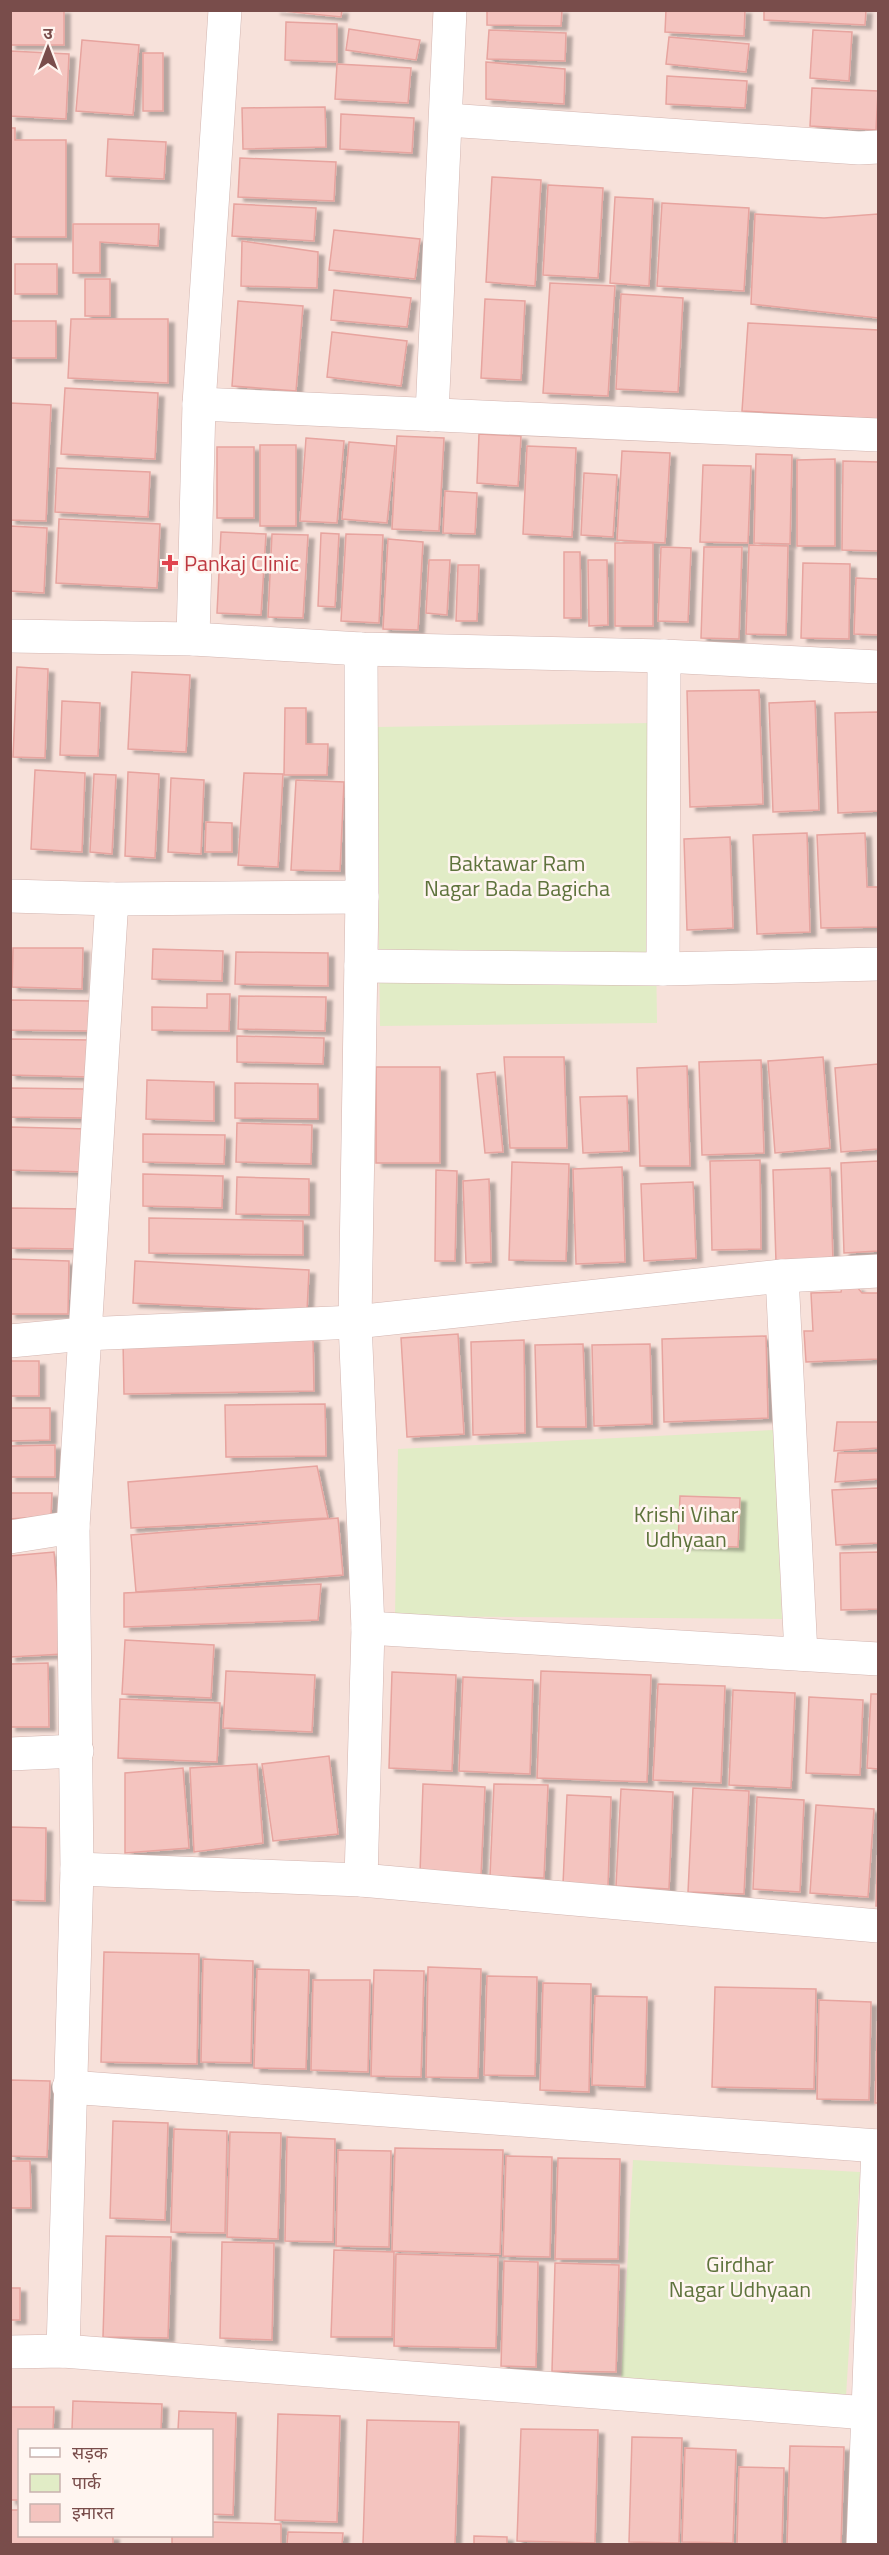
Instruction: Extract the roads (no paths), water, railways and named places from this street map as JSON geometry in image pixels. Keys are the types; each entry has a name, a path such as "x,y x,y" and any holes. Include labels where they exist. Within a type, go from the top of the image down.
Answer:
{"street":[{"path":"193,639 198,404 225,10"},
{"path":"432,415 447,120 450,10"},
{"path":"447,120 859,148 879,147"},
{"path":"198,404 879,435"},
{"path":"10,636 193,639 361,649 664,656 879,667"},
{"path":"361,649 362,897 356,1323 368,1628 362,1880"},
{"path":"663,969 664,656"},
{"path":"10,896 112,899 362,897"},
{"path":"63,2351 77,1869 72,1527 112,899"},
{"path":"361,966 663,969 879,964"},
{"path":"10,1341 84,1334 356,1323 782,1276 879,1270"},
{"path":"782,1276 801,1654"},
{"path":"10,1537 72,1527"},
{"path":"368,1628 879,1659"},
{"path":"10,1754 77,1751"},
{"path":"77,1869 362,1880 879,1926"},
{"path":"69,2087 878,2146 863,2544"},
{"path":"10,2352 63,2351 867,2413"}],"place":[{"name":"Pankaj Clinic","path":"170,563"}],"park label":[{"name":"Baktawar Ram Nagar Bada Bagicha","path":"517,876"},
{"name":"Krishi Vihar Udhyaan","path":"686,1526"},
{"name":"Girdhar Nagar Udhyaan","path":"740,2276"}]}
